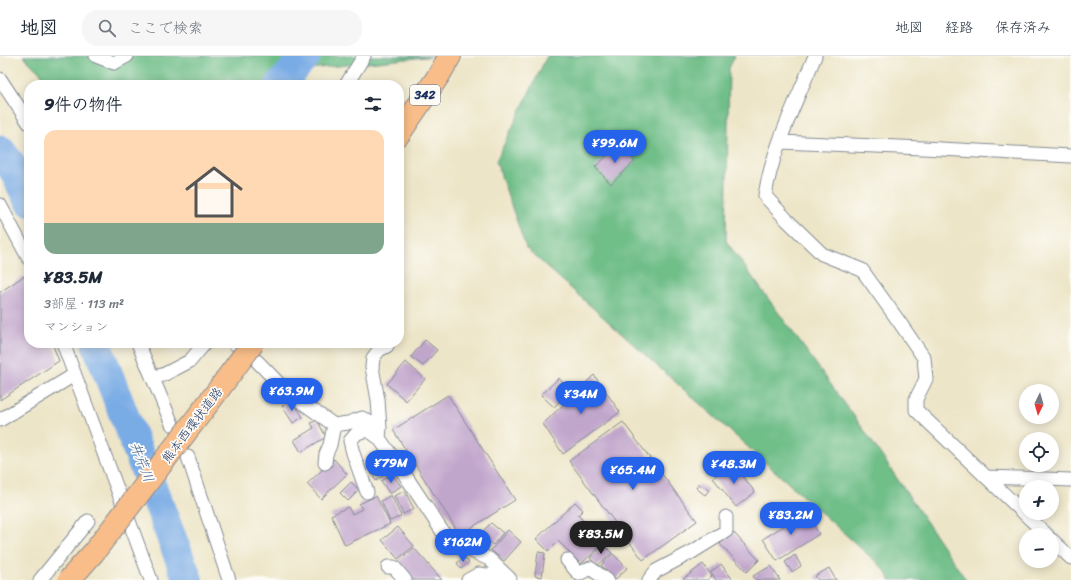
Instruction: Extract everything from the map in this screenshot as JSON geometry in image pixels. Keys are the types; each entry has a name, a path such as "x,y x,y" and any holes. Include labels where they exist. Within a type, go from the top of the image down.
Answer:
{"highway":[{"name":"342","path":"404,127 450,56"},
{"name":"熊本西環状道路","path":"69,580 94,552 216,393 245,348"}],"street":[{"path":"96,56 114,63 127,56"},
{"path":"349,80 364,56"},
{"path":"815,56 780,142 768,179 765,196 822,254 862,270 924,358 926,379 916,399 916,410 1040,528"},
{"path":"0,79 24,115"},
{"path":"780,142 1071,156"},
{"path":"0,205 24,250"},
{"path":"65,348 151,580"},
{"path":"140,348 172,424"},
{"path":"152,377 163,375 190,361 201,348"},
{"path":"245,348 286,391 334,425 348,423 362,418 379,433 448,540 489,559 510,579"},
{"path":"379,433 378,400 372,367 373,358 379,350 383,348"},
{"path":"0,420 74,375"},
{"path":"325,463 334,425"},
{"path":"366,492 352,453 350,441 357,433 368,430 379,433"},
{"path":"188,457 229,580"},
{"path":"987,477 1071,480"},
{"path":"649,580 656,571 692,552 726,531 726,516"},
{"path":"40,580 88,521"},
{"path":"1059,547 1071,558"},
{"path":"567,560 579,574 590,568 607,580"},
{"path":"388,567 394,567 405,580"},
{"path":"468,580 479,574 510,579"}],"green space":[{"path":"23,56 436,56 279,72 269,80 47,80"},
{"path":"547,56 735,56 729,68 726,241 862,427 966,580 890,580 884,569 526,248 496,161"}],"building":[{"path":"619,145 635,161 611,184 595,167"},
{"path":"24,276 24,348 54,348 59,361 0,400 0,292"},
{"path":"425,340 437,350 423,366 411,357"},
{"path":"406,362 425,379 406,401 387,384"},
{"path":"594,375 620,412 563,454 543,424"},
{"path":"559,378 570,391 554,407 541,395"},
{"path":"448,395 515,500 460,535 393,430"},
{"path":"292,400 303,417 293,423 282,406"},
{"path":"317,420 326,437 301,452 294,440 314,428 311,423"},
{"path":"623,422 697,521 643,560 569,461"},
{"path":"334,459 347,474 321,499 307,484"},
{"path":"384,463 390,472 376,481 371,472"},
{"path":"732,463 755,492 736,507 713,478"},
{"path":"392,473 401,486 390,494 381,481"},
{"path":"351,482 359,490 348,501 340,493"},
{"path":"699,484 709,490 705,495 696,488"},
{"path":"405,491 414,509 403,514 394,496"},
{"path":"391,495 401,516 390,521 381,501"},
{"path":"376,496 390,524 345,545 331,515 348,507 352,514 362,509 359,504"},
{"path":"575,502 583,510 578,515 604,543 581,564 558,541 548,551 536,539"},
{"path":"805,512 819,534 777,561 763,539"},
{"path":"491,523 503,533 493,545 480,534"},
{"path":"398,527 414,546 398,559 382,540"},
{"path":"508,530 521,542 504,561 491,550"},
{"path":"733,532 759,560 747,572 720,544"},
{"path":"604,545 612,553 597,566 590,558"},
{"path":"414,548 442,580 410,580 396,564"},
{"path":"538,552 545,553 542,577 535,576"},
{"path":"613,554 627,568 615,580 601,565"},
{"path":"795,555 801,566 792,572 785,562"},
{"path":"464,557 469,562 461,569 457,563"},
{"path":"703,564 712,576 707,580 682,580"},
{"path":"721,564 733,580 716,580 711,572"},
{"path":"771,566 780,580 756,580 753,576"},
{"path":"829,568 836,580 818,580 815,576"}],"waterway":[{"path":"284,80 306,56"},
{"name":"井芹川","path":"0,150 10,163 24,191"},
{"name":"井芹川","path":"98,348 188,580"}]}
